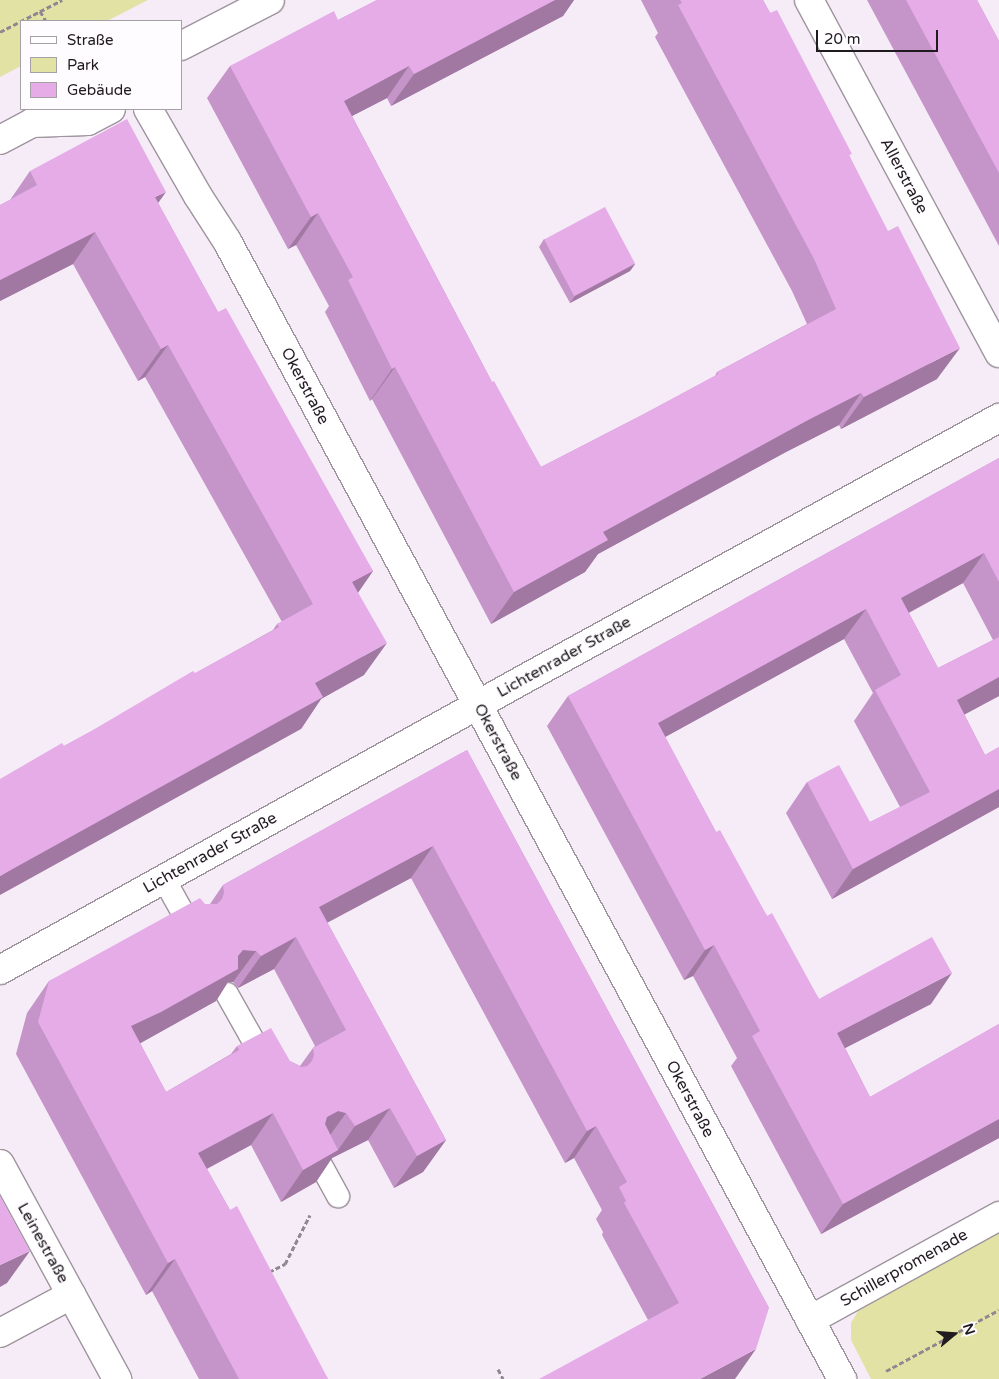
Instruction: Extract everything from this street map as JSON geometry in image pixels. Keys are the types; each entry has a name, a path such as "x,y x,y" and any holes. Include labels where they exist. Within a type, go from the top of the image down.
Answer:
{"street":[{"path":"182,45 270,0"},
{"name":"Allerstraße","path":"809,0 999,353"},
{"path":"0,140 42,116 88,121 109,110"},
{"name":"Okerstraße","path":"149,110 198,196 227,241 842,1379"},
{"name":"Lichtenrader Straße","path":"0,970 999,418"},
{"name":"Leinestraße","path":"0,1164 116,1379"},
{"name":"Schillerpromenade","path":"810,1320 999,1216"},
{"name":"Leinestraße","path":"0,1333 71,1295"}],"lane":[{"path":"164,879 189,924"},
{"path":"227,994 279,1086"},
{"path":"316,1156 338,1196"}],"path":[{"path":"23,20 62,0"},
{"path":"40,11 45,20"},
{"path":"0,32 20,22"},
{"path":"262,1276 285,1264 310,1216 306,1208"},
{"path":"886,1372 999,1310"},
{"path":"498,1370 503,1379"}],"green space":[{"path":"0,0 148,0 109,20 20,20 20,67 0,77"},
{"path":"999,1232 999,1379 871,1379 851,1340 851,1323 858,1311"}],"building":[{"path":"377,0 555,0 414,74 409,66 344,101 492,382 494,381 541,467 644,414 718,374 717,372 836,309 814,259 678,5 682,3 680,0 763,0 770,13 777,10 852,154 849,155 888,231 898,226 960,348 864,397 861,393 808,420 603,532 608,540 514,592 395,367 392,369 348,280 353,277 318,213 311,217 230,66 334,11 338,20"},
{"path":"906,0 977,0 999,41 999,173"},
{"path":"127,119 166,192 155,197 218,312 226,308 373,571 352,582 387,643 315,683 323,697 0,876 0,779 62,743 64,746 88,733 193,671 195,673 254,641 279,627 277,624 313,604 168,345 161,349 95,232 0,280 0,205 37,185 30,171"},
{"path":"605,207 635,264 574,296 544,239"},
{"path":"999,458 999,582 984,553 901,598 938,668 999,637 999,677 957,700 985,755 999,747 999,789 853,869 807,782 839,765 870,822 930,792 875,690 901,675 866,609 658,723 716,832 720,830 767,916 772,913 819,999 932,937 952,973 837,1033 870,1097 999,1024 999,1119 843,1204 752,1036 760,1031 714,945 705,950 568,696"},
{"path":"467,750 769,1308 756,1349 700,1379 539,1379 679,1303 624,1203 626,1201 619,1187 627,1182 596,1126 587,1131 433,846 319,907 446,1140 417,1156 390,1108 355,1126 346,1113 338,1111 327,1117 325,1124 338,1150 303,1170 273,1113 198,1153 230,1210 237,1206 328,1379 239,1379 175,1259 168,1263 38,1022 49,981 200,898 205,904 217,904 222,899 224,893 223,885","holes":["296,937 346,1030 313,1048 314,1055 312,1061 307,1066 301,1067 290,1061 271,1028 237,1046 239,1050 166,1092 131,1026 161,1012 238,969 238,956 243,950 256,951 261,956"]},
{"path":"0,1196 30,1251 0,1265"}]}
